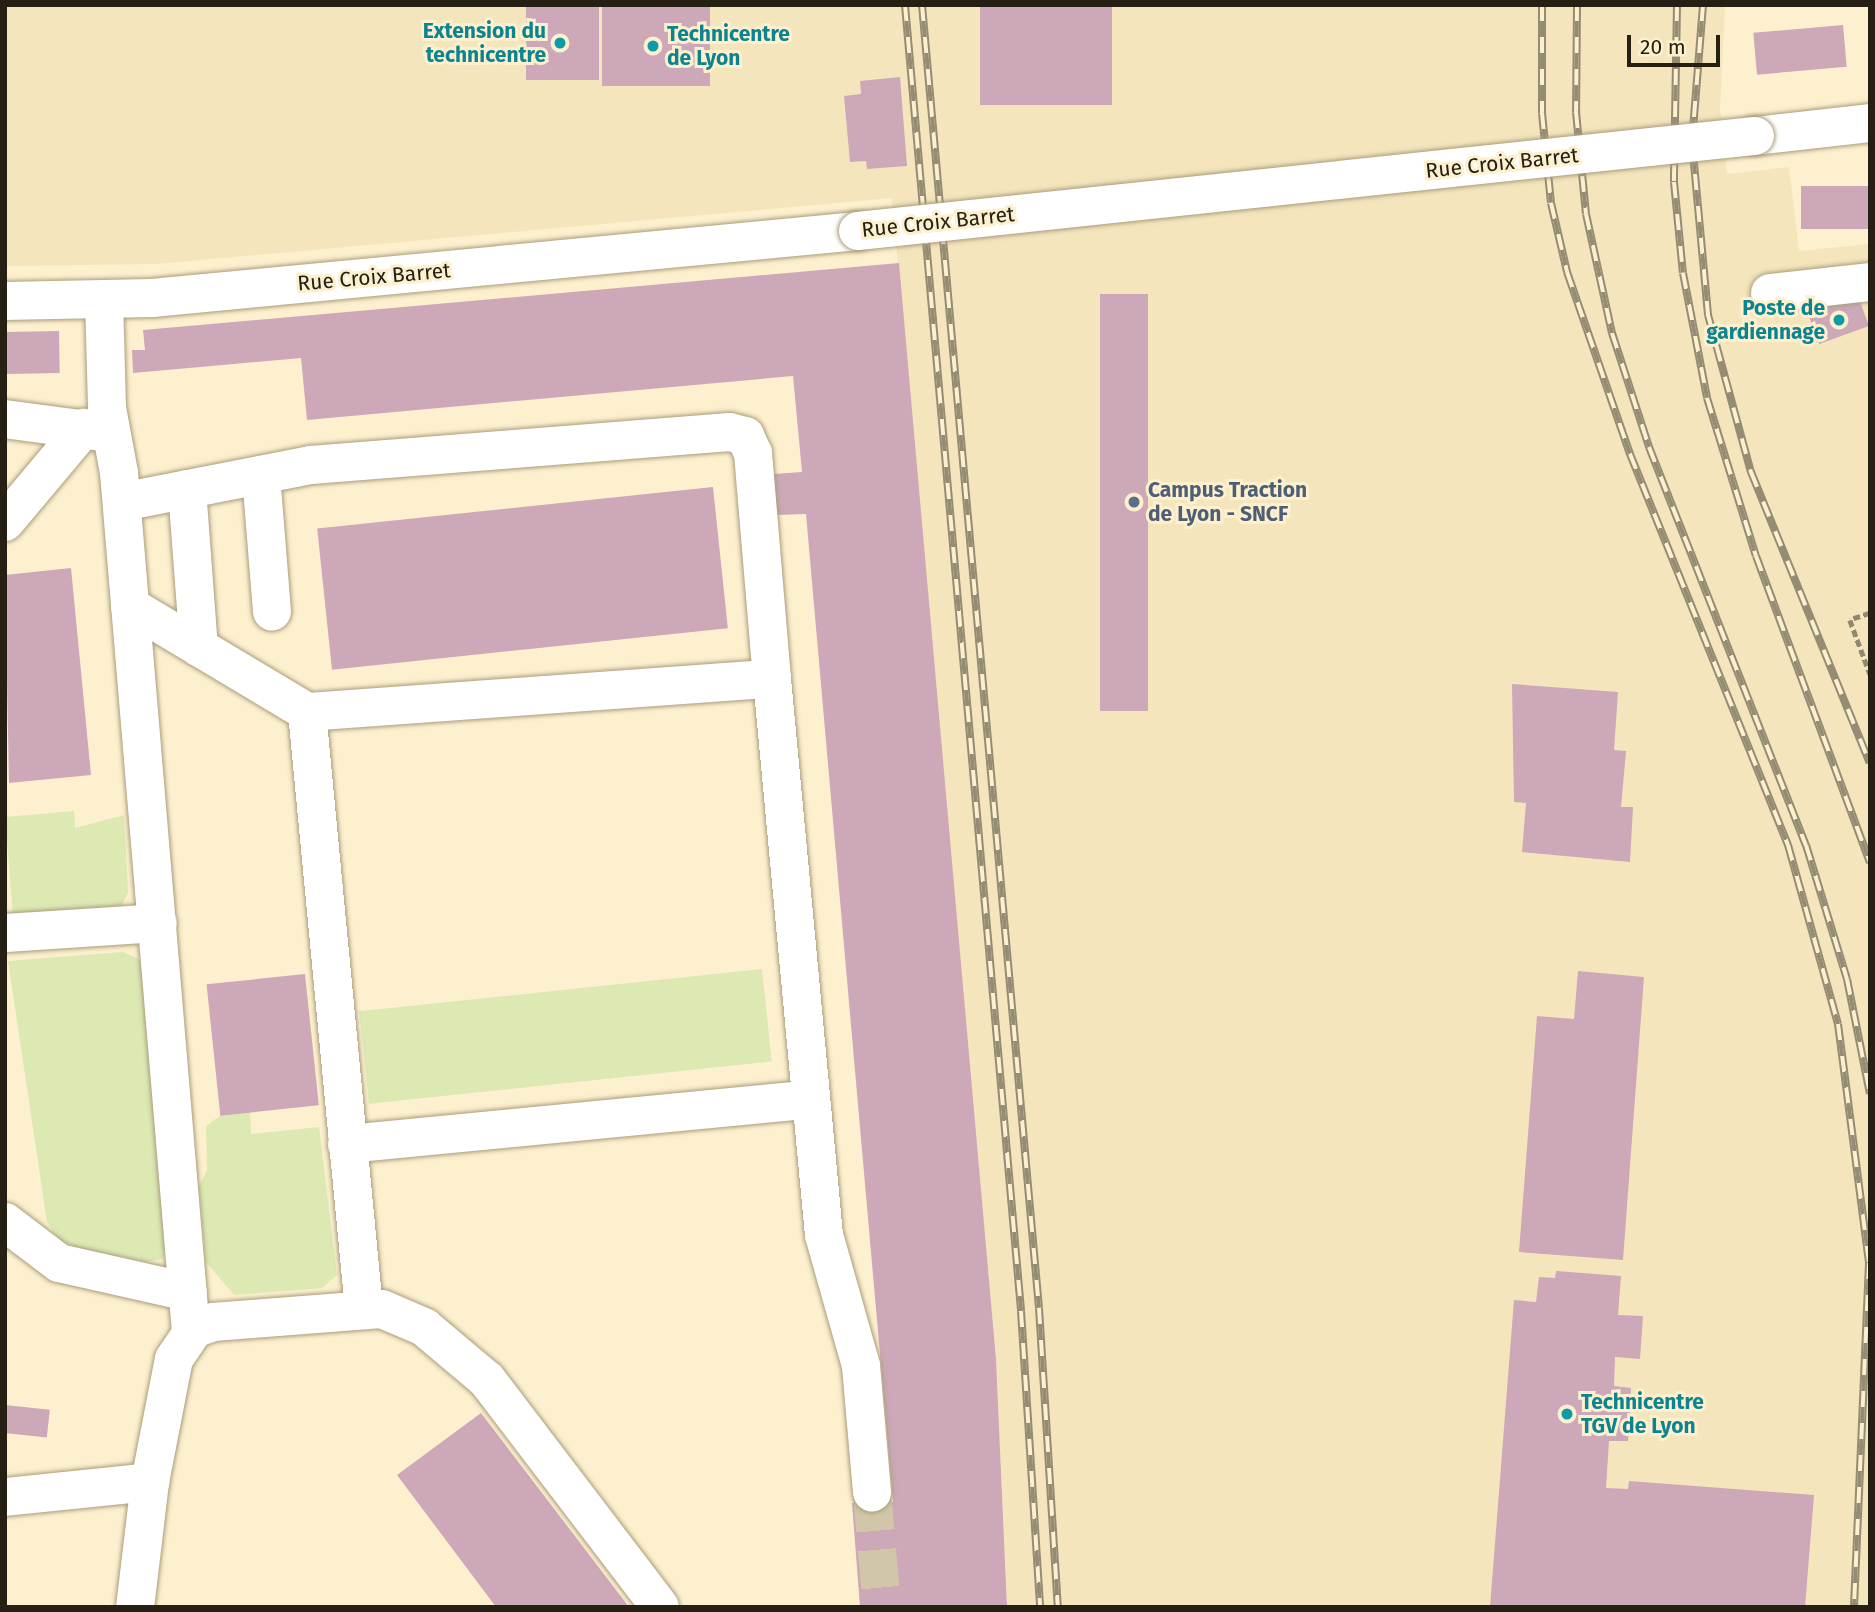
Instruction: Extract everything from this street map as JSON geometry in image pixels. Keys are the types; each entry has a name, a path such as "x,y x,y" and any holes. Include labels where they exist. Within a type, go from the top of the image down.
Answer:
{"street":[{"name":"Rue Croix Barret","path":"5,301 104,299 858,230 1870,124"},
{"path":"1770,293 1870,282"},
{"path":"104,299 98,431 122,502 191,1332"},
{"path":"5,418 98,431"},
{"path":"5,522 98,431"},
{"path":"122,502 261,475 437,455 730,432 745,436 753,453 827,1258 861,1366 872,1493"},
{"path":"261,475 272,612"},
{"path":"187,489 199,648"},
{"path":"130,606 307,712 772,680"},
{"path":"307,712 363,1309"},
{"path":"5,933 158,923"},
{"path":"347,1144 811,1099"},
{"path":"5,1222 59,1263 188,1292"},
{"path":"135,1607 150,1482 174,1359 191,1332 213,1322 382,1309 424,1327 487,1380 660,1607"},
{"path":"5,1497 150,1482"}],"path":[{"path":"1870,613 1850,620 1870,674"}],"shaded area":[{"path":"5,5 1725,5 1720,108 1727,174 1789,167 1799,251 1870,244 1870,1607 1007,1607 996,1358 892,198 156,264 5,266"}],"green space":[{"path":"74,811 75,828 124,815 128,893 120,909 13,916 5,817"},
{"path":"123,952 142,961 167,1237 163,1259 145,1262 78,1248 59,1240 47,1222 8,961"},
{"path":"762,969 772,1061 369,1104 359,1011"},
{"path":"250,1112 251,1134 319,1127 337,1275 322,1288 234,1295 206,1262 199,1187 207,1170 206,1126 221,1115"}],"building":[{"name":"Extension du technicentre","path":"526,5 599,5 599,80 526,80"},
{"name":"Technicentre de Lyon","path":"602,5 710,5 710,86 602,86"},
{"path":"980,5 1112,5 1112,105 980,105"},
{"path":"1843,25 1847,67 1757,75 1753,33"},
{"path":"900,77 907,166 867,169 866,161 850,162 844,96 861,94 860,81"},
{"path":"1801,186 1870,186 1870,229 1801,229"},
{"path":"899,263 996,1359 1007,1607 860,1607 852,1503 893,1502 806,514 777,515 774,474 802,472 793,376 307,420 301,358 133,373 132,350 145,350 143,330"},
{"name":"Poste de gardiennage","path":"1857,293 1869,326 1819,344 1807,311"},
{"name":"Campus Traction de Lyon - SNCF","path":"1100,294 1148,294 1148,711 1100,711"},
{"path":"59,331 60,373 6,374 5,332"},
{"path":"713,487 728,628 332,670 317,529"},
{"path":"71,568 91,775 9,783 5,575"},
{"path":"1512,684 1618,692 1614,750 1626,751 1621,807 1633,807 1630,862 1522,852 1526,803 1514,802"},
{"path":"1578,971 1644,977 1623,1260 1519,1252 1537,1016 1574,1019"},
{"path":"305,974 319,1105 220,1116 207,984"},
{"name":"Technicentre TGV de Lyon","path":"1556,1271 1621,1276 1618,1315 1643,1316 1640,1359 1615,1357 1614,1386 1631,1388 1628,1441 1609,1441 1606,1488 1628,1489 1629,1481 1814,1495 1805,1607 1490,1607 1514,1300 1536,1302 1539,1277 1555,1278"},
{"path":"5,1405 50,1410 47,1438 5,1433"},
{"path":"481,1413 629,1607 496,1607 397,1475"}],"tunnel":[{"path":"872,1493 882,1607"}],"railway":[{"path":"905,5 1021,1311 1040,1607"},
{"path":"922,5 1039,1308 1058,1607"},
{"path":"1542,5 1542,113 1551,203 1567,272 1630,454 1788,845 1838,1024 1869,1263 1854,1607"},
{"path":"1577,5 1576,112 1586,214 1612,333 1649,447 1806,845 1847,979 1870,1094"},
{"path":"1677,5 1674,182 1683,273 1707,398 1756,556 1870,863"},
{"path":"1703,5 1692,142 1708,315 1751,472 1870,763"}],"place":[{"name":"Extension du technicentre","path":"560,43"},
{"name":"Technicentre de Lyon","path":"653,46"},
{"name":"Poste de gardiennage","path":"1839,320"},
{"name":"Campus Traction de Lyon - SNCF","path":"1134,502"},
{"name":"Technicentre TGV de Lyon","path":"1567,1414"}]}
